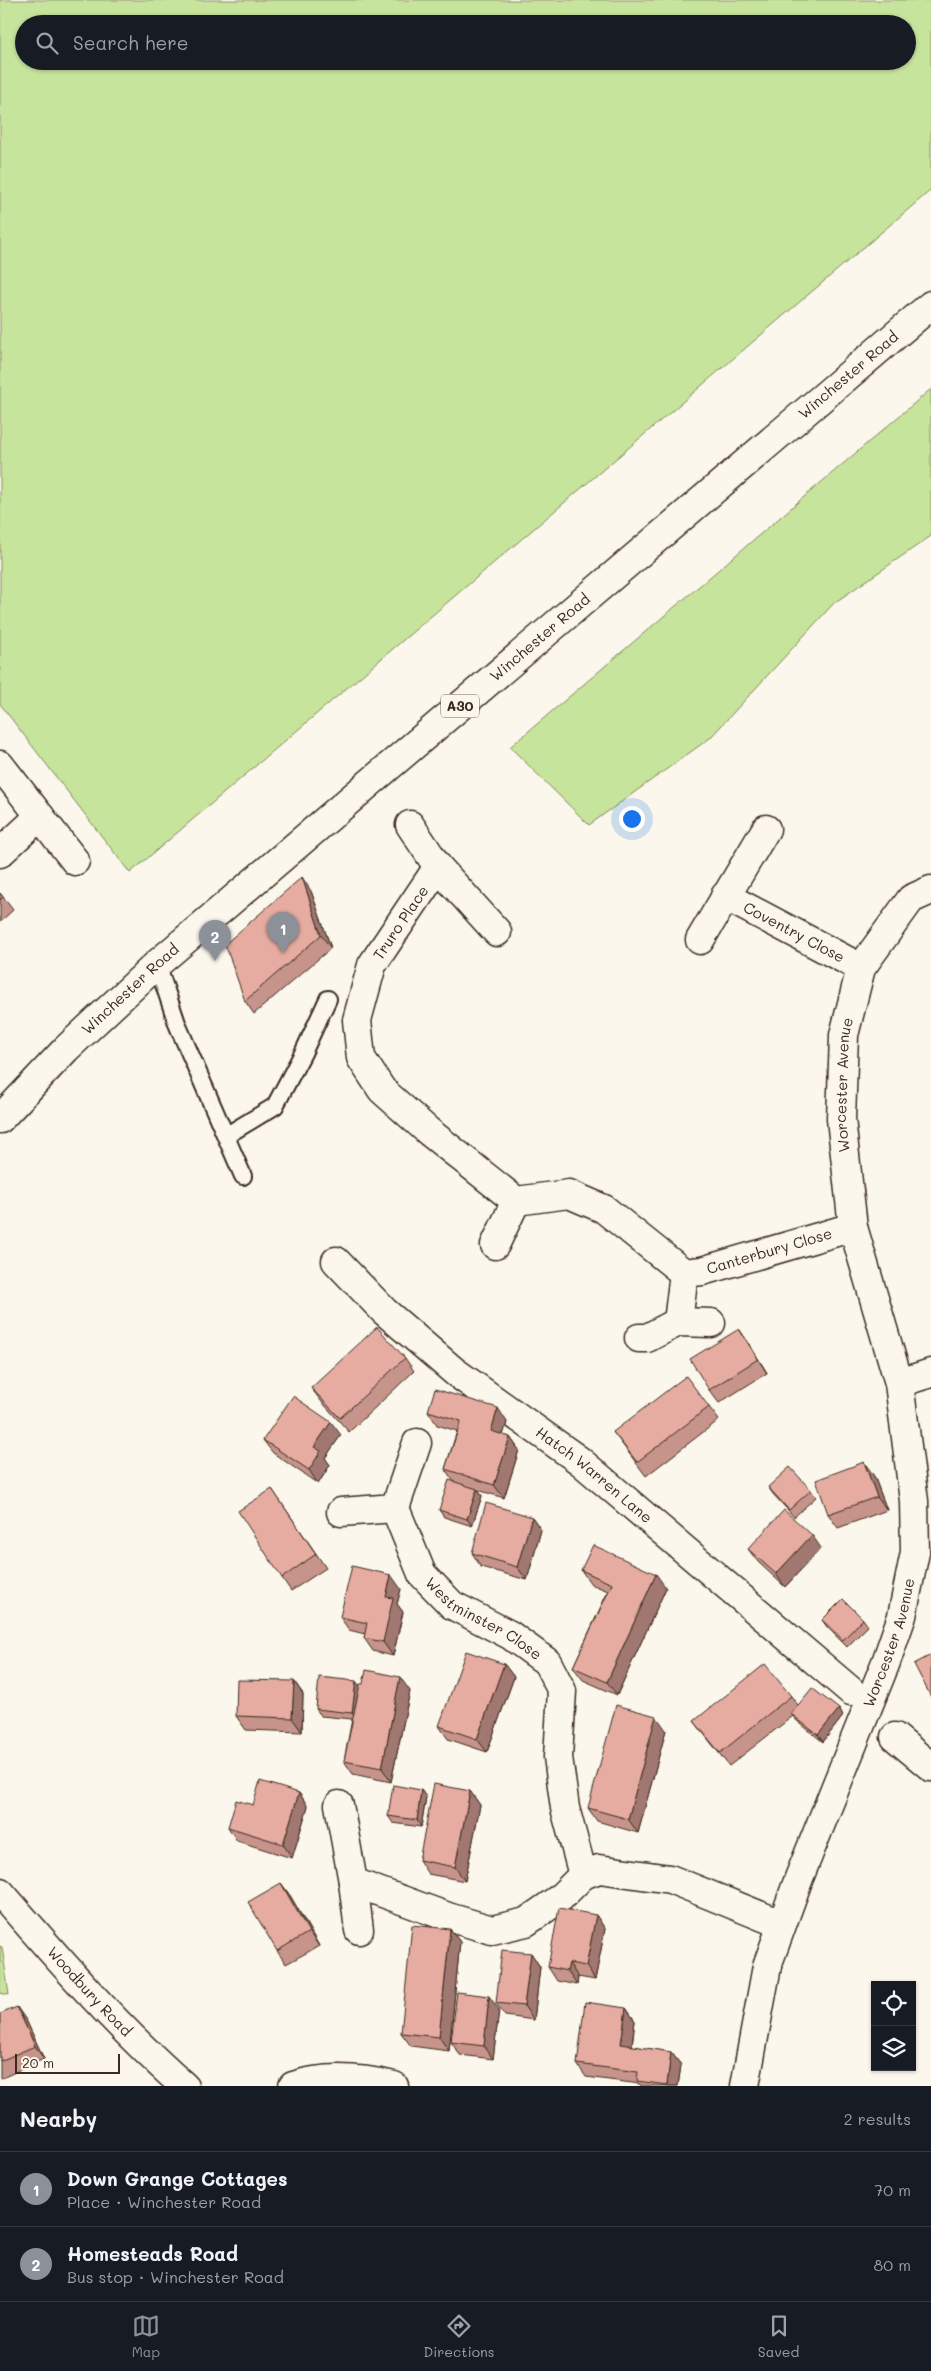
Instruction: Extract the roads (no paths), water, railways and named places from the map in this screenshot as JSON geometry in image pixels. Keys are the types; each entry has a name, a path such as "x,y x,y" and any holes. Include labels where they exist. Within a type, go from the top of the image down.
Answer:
{"street":[{"name":"Winchester Road","path":"0,1120 66,1049 156,964 931,305"},
{"path":"0,765 75,861"},
{"path":"0,853 40,816"},
{"name":"Truro Place","path":"410,825 438,867 497,932"},
{"name":"Coventry Close","path":"700,940 766,829"},
{"name":"Truro Place","path":"438,867 372,966 357,1020 361,1058 382,1090 428,1131 516,1201"},
{"name":"Worcester Avenue","path":"745,2086 767,1966 781,1924 857,1737 902,1616 915,1552 914,1501 899,1383 852,1227 842,1109 844,1035 861,968 911,899 931,890"},
{"name":"Coventry Close","path":"725,896 861,968"},
{"name":"Canterbury Close","path":"516,1201 569,1194 604,1209 684,1273 702,1271 852,1227"},
{"path":"495,1246 516,1201"},
{"name":"Hatch Warren Lane","path":"336,1261 384,1311 455,1372 580,1461 852,1691"},
{"name":"Canterbury Close","path":"678,1322 684,1273"},
{"path":"639,1338 647,1338 678,1322 711,1324"},
{"path":"899,1383 931,1373"},
{"path":"341,1512 395,1508 417,1443"},
{"name":"Westminster Close","path":"395,1508 422,1574 452,1605 510,1635 547,1662 562,1691 558,1756 565,1808 583,1875"},
{"path":"895,1737 931,1767"},
{"path":"339,1805 353,1882 359,1930"},
{"path":"353,1882 448,1917 492,1930 526,1922 560,1898 583,1875 599,1869 670,1879 781,1924"},
{"name":"Woodbury Road","path":"0,1892 65,1966 160,2064 184,2086"},
{"path":"292,2086 323,2079 340,2078 394,2086"}],"lane":[{"path":"156,964 178,1026 243,1176"},
{"path":"227,1136 274,1106 303,1053 328,999"}],"place":[{"name":"Down Grange Cottages","path":"283,953"},
{"name":"Homesteads Road","path":"215,961"}]}
